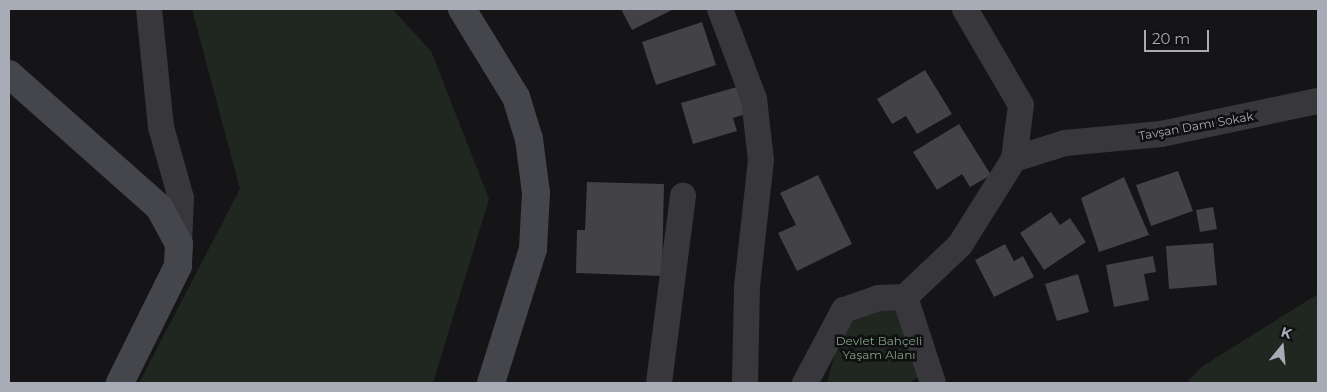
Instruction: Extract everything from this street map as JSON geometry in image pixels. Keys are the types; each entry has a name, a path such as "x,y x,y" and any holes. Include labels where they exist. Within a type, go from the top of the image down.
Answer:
{"street":[{"path":"120,383 178,266 181,198 161,127 149,9"},
{"path":"462,9 516,97 529,139 536,192 533,249 491,383"},
{"path":"720,9 754,99 761,160 747,287 745,383"},
{"path":"805,383 844,310 878,298 905,297 960,246 1014,159 1021,105 966,9"},
{"path":"9,74 159,206 179,244"},
{"name":"Tavşan Damı Sokak","path":"1014,159 1065,143 1161,134 1318,101"},
{"path":"659,383 683,196"},
{"path":"905,297 933,383"}],"green space":[{"path":"192,9 392,9 431,51 489,199 433,383 139,383 240,189"},
{"path":"1318,294 1318,383 1186,383 1203,366"},
{"name":"Devlet Bahçeli Yaşam Alanı","path":"916,298 927,371 909,383 827,383 840,335 858,317"}],"building":[{"path":"621,9 674,9 632,30"},
{"path":"702,22 716,65 656,85 642,42"},
{"path":"925,70 952,114 917,134 906,116 892,124 877,99"},
{"path":"737,87 746,114 733,118 737,131 693,144 681,103"},
{"path":"959,124 991,175 970,187 962,174 937,190 913,152"},
{"path":"1178,171 1193,211 1151,226 1136,185"},
{"path":"818,175 852,244 797,271 778,233 796,225 780,193"},
{"path":"1124,177 1149,235 1099,252 1081,198"},
{"path":"587,182 664,184 662,276 576,273 577,230 585,230"},
{"path":"1213,207 1217,229 1200,232 1196,210"},
{"path":"1051,212 1060,225 1070,218 1086,242 1044,270 1020,233"},
{"path":"1213,243 1217,285 1169,289 1166,246"},
{"path":"1005,244 1014,261 1023,256 1034,277 994,297 975,260"},
{"path":"1153,256 1156,272 1144,274 1149,300 1114,307 1106,265"},
{"path":"1078,274 1089,312 1057,321 1045,284"}]}
